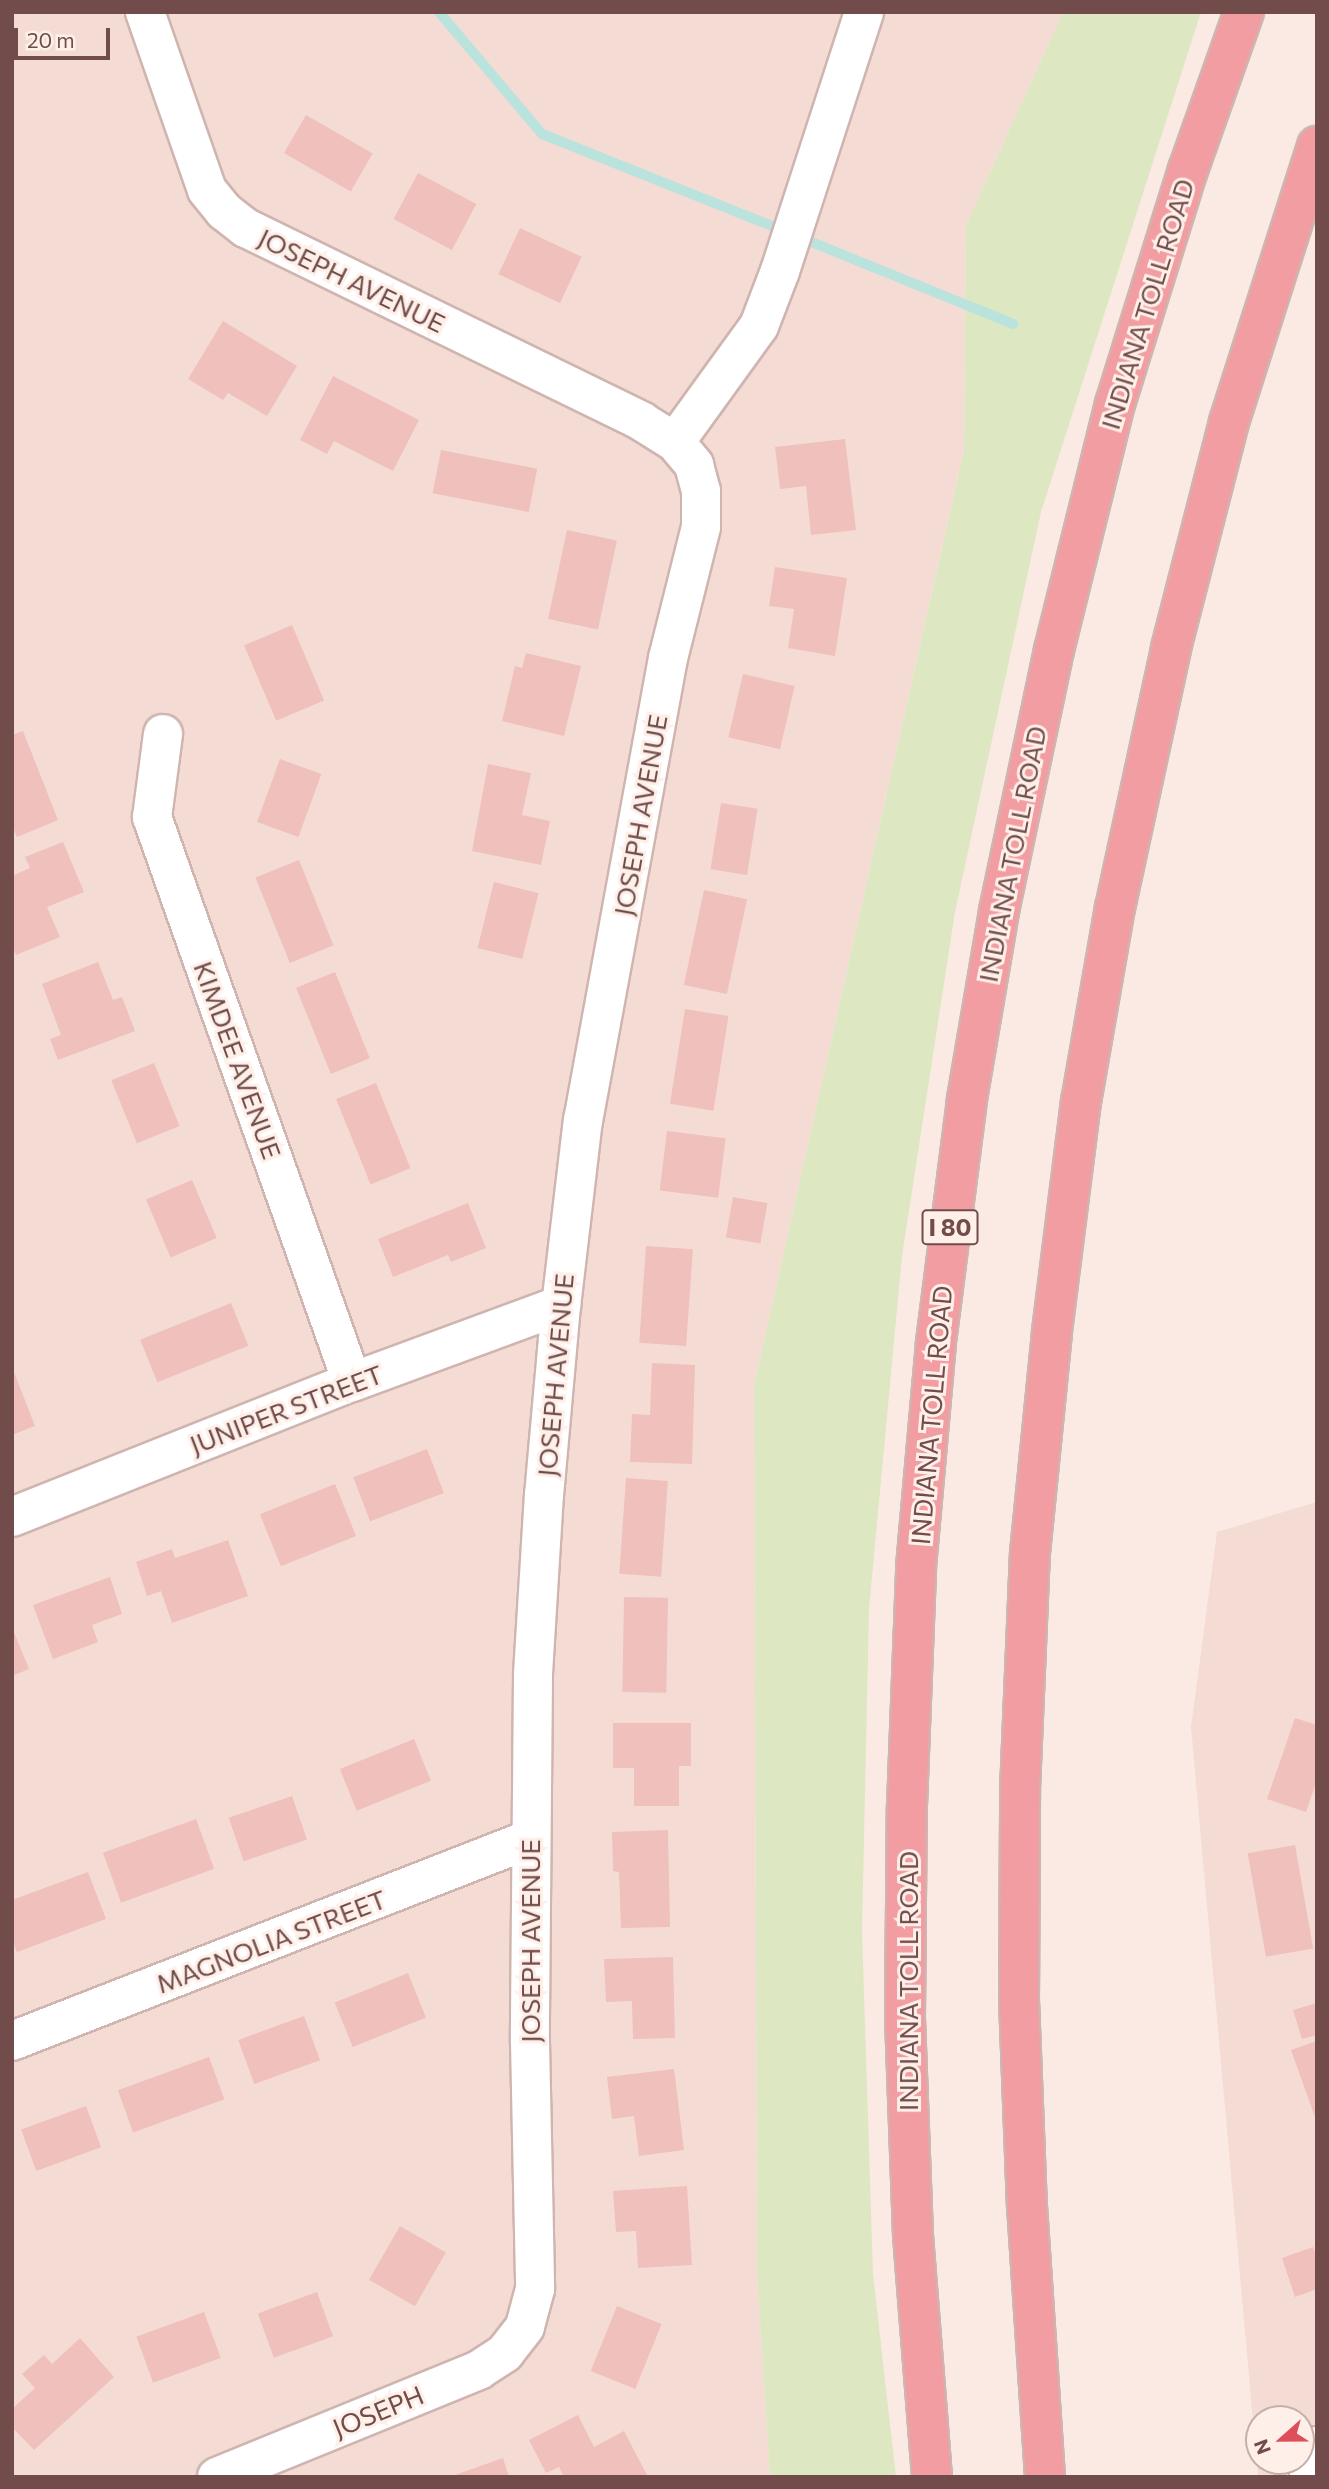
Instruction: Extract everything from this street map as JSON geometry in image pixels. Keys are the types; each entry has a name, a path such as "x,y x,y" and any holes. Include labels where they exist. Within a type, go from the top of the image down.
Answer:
{"highway":[{"name":"INDIANA TOLL ROAD","path":"932,2477 913,2236 905,2016 907,1806 916,1567 936,1342 978,1031 999,911 1054,650 1115,404 1188,170 1244,12"},
{"path":"1045,2477 1027,2208 1019,2002 1020,1790 1030,1553 1052,1331 1081,1102 1113,921 1171,648 1229,422 1317,146"}],"street":[{"name":"JOSEPH AVENUE","path":"145,12 207,190 224,211 246,228 641,421 676,442 694,465 701,491 701,527 668,658 583,1119 561,1305 544,1494 535,1648 530,1839 535,2289 525,2326"},
{"path":"676,442 759,326 780,271 864,12"},
{"name":"KIMDEE AVENUE","path":"163,734 152,817 352,1382"},
{"name":"JUNIPER STREET","path":"12,1517 352,1382 561,1305"},
{"name":"MAGNOLIA STREET","path":"12,2041 530,1839"},
{"name":"JOSEPH","path":"217,2477 479,2370 505,2353 525,2326"},
{"path":"1309,2477 1309,2455 1317,2446"}],"shaded area":[{"path":"12,12 1063,12 966,225 964,448 754,1385 757,2274 770,2477 12,2477"},
{"path":"1317,1502 1317,2477 1258,2477 1315,2475 1315,2405 1252,2405 1191,1727 1217,1532"}],"green space":[{"path":"1063,12 1201,12 1041,512 955,912 902,1256 869,1609 862,1931 873,2274 896,2477 770,2477 757,2274 754,1385 964,449 966,225"}],"building":[{"path":"306,115 373,154 351,192 284,153"},
{"path":"418,173 476,204 452,250 394,219"},
{"path":"520,228 582,257 560,303 498,274"},
{"path":"223,321 297,366 267,416 228,393 223,400 188,379"},
{"path":"333,376 419,420 393,471 334,441 327,454 300,440"},
{"path":"845,439 856,530 811,535 806,486 780,489 775,447"},
{"path":"441,450 537,469 529,512 433,493"},
{"path":"567,530 617,541 598,630 548,619"},
{"path":"775,567 847,578 835,656 788,648 794,609 769,606"},
{"path":"292,625 324,700 276,721 244,645"},
{"path":"526,653 581,666 564,736 502,721 515,666 522,668"},
{"path":"743,674 795,686 780,749 728,737"},
{"path":"23,731 58,820 17,837 12,825 12,735"},
{"path":"280,759 321,774 298,837 257,822"},
{"path":"488,764 531,773 522,815 550,821 541,865 472,851"},
{"path":"721,803 758,809 747,875 711,869"},
{"path":"63,842 84,892 47,907 60,937 16,955 12,945 12,876 30,868 25,857"},
{"path":"299,860 333,945 290,963 255,878"},
{"path":"494,882 539,893 522,959 478,948"},
{"path":"704,890 747,899 727,994 684,985"},
{"path":"98,962 113,1000 122,997 135,1031 58,1060 50,1039 61,1035 42,984"},
{"path":"335,972 370,1058 331,1074 296,988"},
{"path":"685,1009 728,1016 713,1111 670,1104"},
{"path":"154,1063 179,1126 137,1143 111,1080"},
{"path":"376,1083 410,1168 371,1184 336,1099"},
{"path":"667,1131 726,1138 718,1198 660,1191"},
{"path":"192,1180 217,1238 171,1258 146,1200"},
{"path":"733,1197 767,1203 760,1243 726,1237"},
{"path":"468,1203 486,1248 451,1262 448,1255 393,1277 378,1239"},
{"path":"646,1246 693,1249 686,1346 639,1343"},
{"path":"231,1303 248,1346 157,1382 140,1340"},
{"path":"652,1363 695,1365 692,1464 630,1462 632,1414 650,1415"},
{"path":"12,1367 35,1426 12,1435"},
{"path":"427,1449 444,1493 370,1521 353,1477"},
{"path":"626,1478 668,1481 661,1577 619,1574"},
{"path":"335,1484 356,1536 281,1566 260,1514"},
{"path":"228,1540 248,1596 172,1623 161,1591 147,1596 136,1562 172,1549 175,1558"},
{"path":"110,1577 122,1614 92,1625 98,1642 53,1659 33,1605"},
{"path":"624,1597 668,1598 666,1693 622,1692"},
{"path":"12,1627 29,1669 12,1676"},
{"path":"1295,1718 1317,1725 1317,1780 1306,1812 1267,1799"},
{"path":"613,1723 691,1723 691,1766 679,1766 679,1806 634,1806 634,1768 613,1768"},
{"path":"414,1739 431,1781 357,1811 340,1769"},
{"path":"292,1796 307,1839 244,1861 229,1818"},
{"path":"196,1819 214,1869 121,1903 103,1853"},
{"path":"668,1830 670,1927 621,1928 619,1872 613,1871 612,1832"},
{"path":"1295,1845 1313,1948 1266,1957 1248,1853"},
{"path":"88,1872 106,1919 17,1952 12,1940 12,1900"},
{"path":"673,1957 675,2038 633,2039 632,2001 606,2002 604,1959"},
{"path":"408,1973 426,2018 353,2047 335,2003"},
{"path":"1317,2003 1317,2035 1302,2039 1293,2010"},
{"path":"304,2016 320,2060 254,2084 238,2040"},
{"path":"1317,2041 1317,2120 1316,2120 1291,2050"},
{"path":"209,2057 224,2099 133,2132 118,2090"},
{"path":"674,2069 684,2150 639,2156 634,2116 612,2119 607,2077"},
{"path":"86,2106 101,2147 36,2171 21,2130"},
{"path":"687,2186 692,2265 638,2268 636,2231 616,2232 613,2191"},
{"path":"400,2226 446,2252 415,2306 369,2280"},
{"path":"1313,2247 1317,2257 1317,2289 1295,2297 1282,2258"},
{"path":"317,2292 333,2336 274,2358 258,2314"},
{"path":"617,2306 662,2324 635,2389 591,2371"},
{"path":"204,2312 221,2358 153,2383 136,2337"},
{"path":"80,2338 114,2377 34,2450 12,2427 12,2409 35,2388 22,2374 44,2355 52,2364"},
{"path":"578,2415 594,2447 624,2431 648,2477 564,2477 559,2467 546,2473 529,2440"},
{"path":"503,2458 509,2477 452,2477 452,2476"}],"waterway":[{"path":"439,12 542,134 785,231"},
{"path":"799,237 1013,324"}]}
